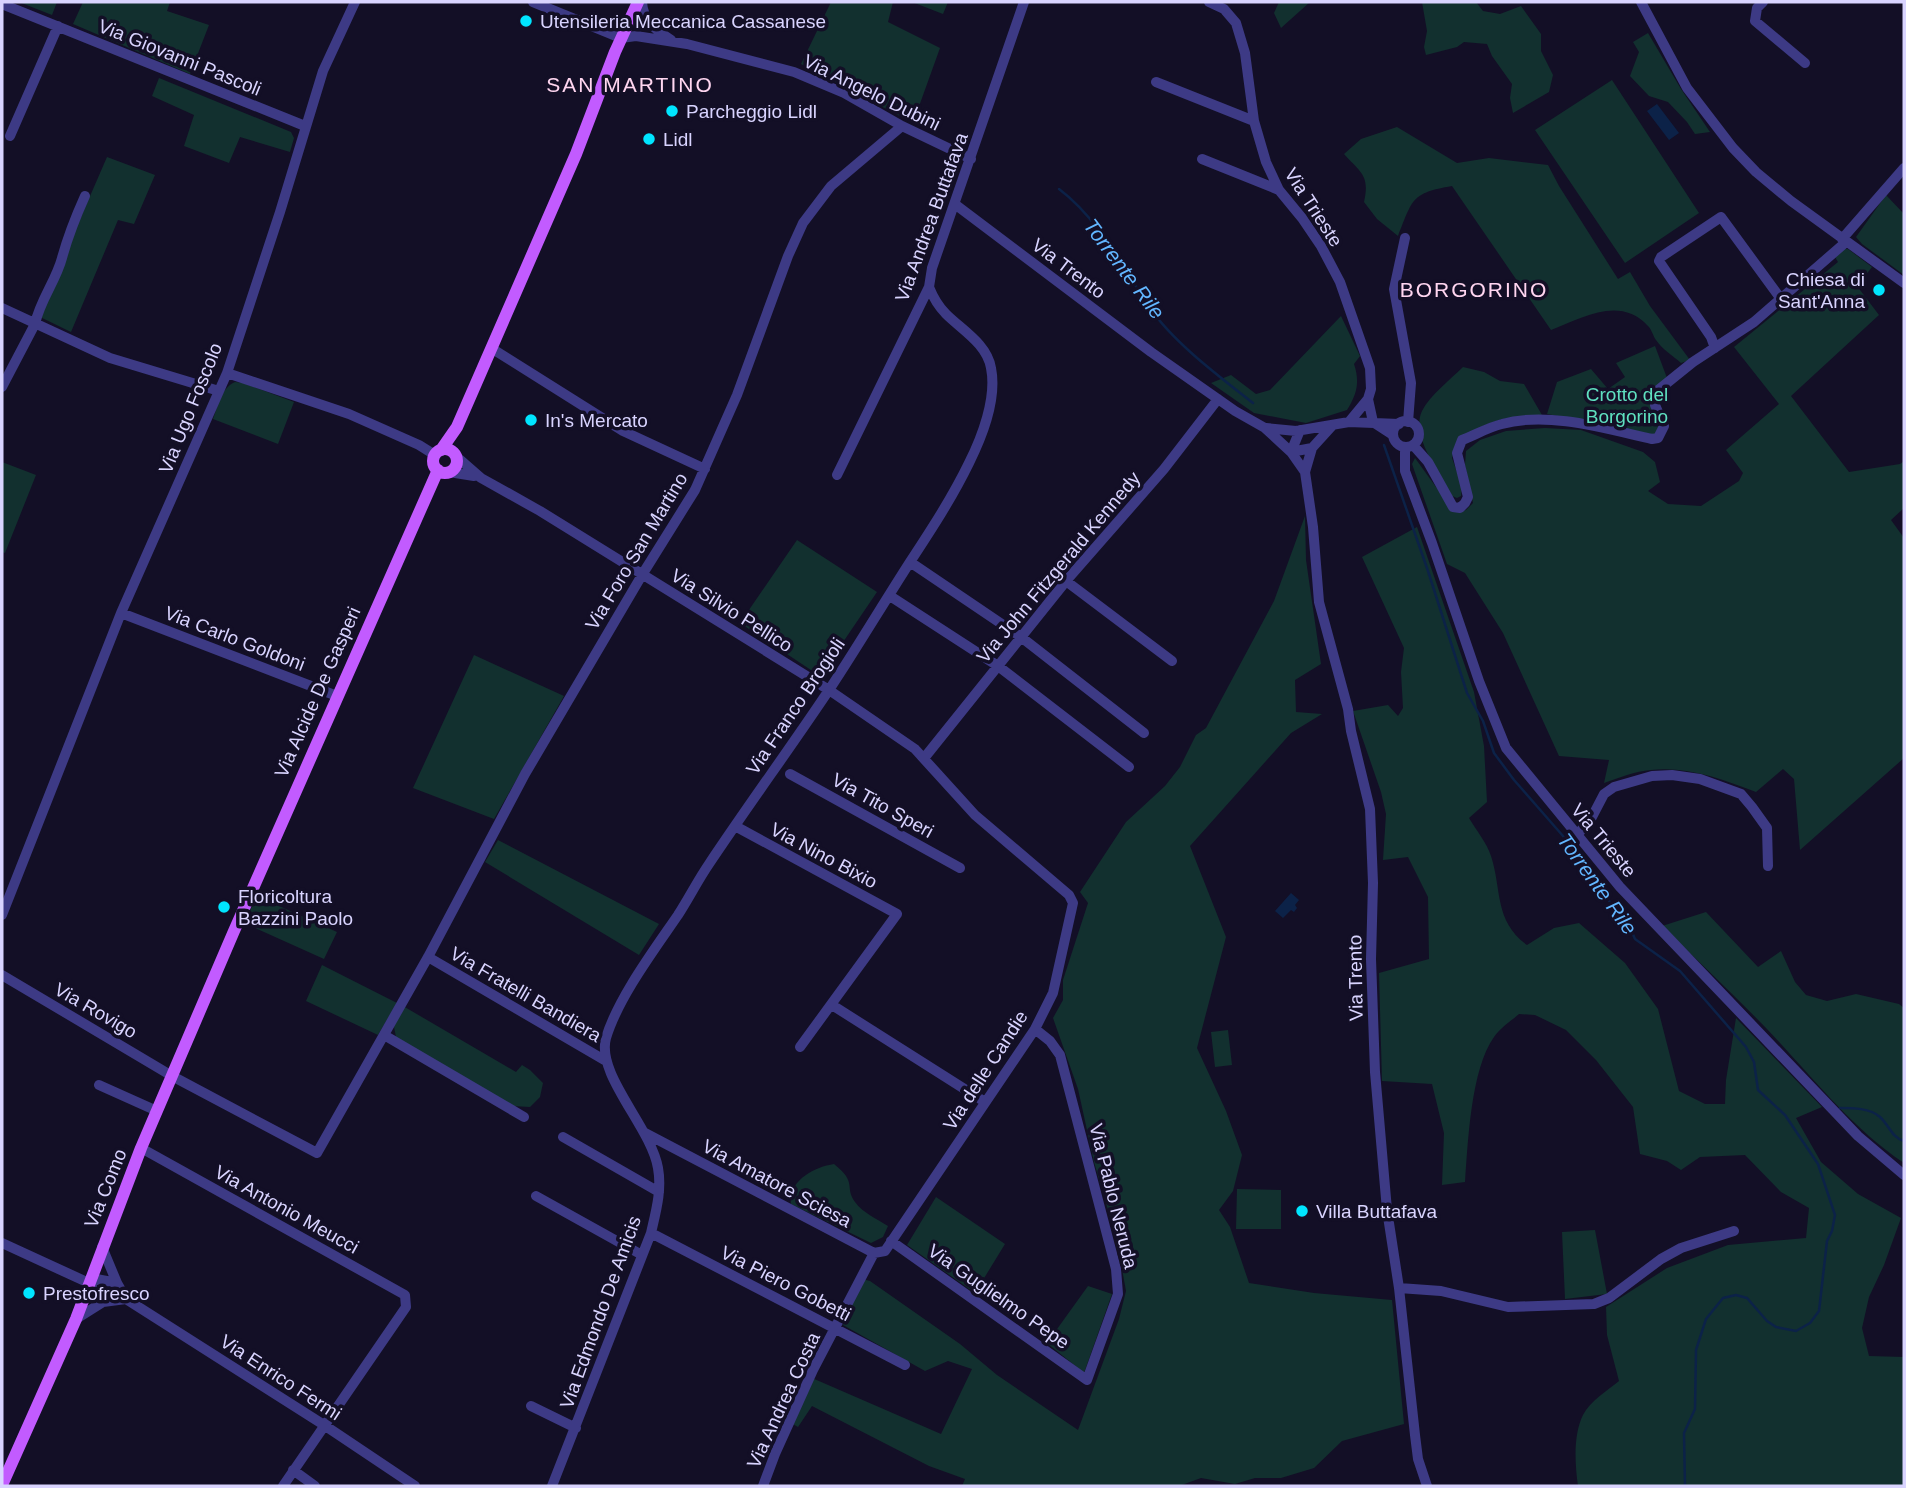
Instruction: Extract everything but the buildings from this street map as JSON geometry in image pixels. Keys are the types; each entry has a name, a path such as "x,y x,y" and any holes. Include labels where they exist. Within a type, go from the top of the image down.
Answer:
{"main road":[{"path":"457,427 457,464 443,471 433,463 457,427 580,146 621,38 640,2"},
{"path":"438,452 449,449 456,455"},
{"name":"Via Alcide De Gasperi","path":"234,931 337,696 443,471"},
{"name":"Via Como","path":"4,1486 76,1319 141,1148 234,931"}],"street":[{"name":"Via Ugo Foscolo","path":"2,915 121,613 227,373 281,212 323,71 355,2"},
{"path":"533,2 621,38"},
{"name":"Via Angelo Dubini","path":"640,2 642,11 655,29"},
{"name":"Via Andrea Buttafava","path":"837,475 929,287 932,268 1024,2"},
{"name":"Via Trieste","path":"1209,2 1224,9 1236,23 1245,53 1254,121 1262,153 1279,190 1313,235 1340,282 1370,369 1371,389 1367,399 1373,422"},
{"path":"1641,2 1687,88 1733,148 1756,172 1904,284"},
{"path":"1763,2 1757,8 1755,21 1805,63"},
{"name":"Via Giovanni Pascoli","path":"2,4 305,126"},
{"name":"Via Angelo Dubini","path":"629,20 644,23 674,42"},
{"path":"10,136 58,26"},
{"name":"Via Angelo Dubini","path":"621,38 636,36 674,42 794,72 844,93 902,126 971,159"},
{"path":"1156,82 1254,121"},
{"name":"Via Foro San Martino","path":"317,1153 428,957 525,774 695,490 737,395 788,256 803,223 831,186 902,126"},
{"path":"1202,159 1279,190"},
{"path":"1373,422 1393,435 1397,443 1409,446 1428,462 1453,507 1460,508 1468,497 1457,453 1462,440 1502,424 1530,419 1581,423 1652,439 1658,438 1664,426 1655,405 1657,391 1754,322 1781,299 1844,240 1904,167"},
{"path":"2,387 35,324 37,313 63,256 64,245 85,196"},
{"name":"Via Trento","path":"956,205 1150,352 1265,428 1291,452 1305,472"},
{"path":"1715,348 1711,337 1659,261 1661,257 1721,217 1781,299"},
{"path":"1393,435 1403,423 1411,383 1394,289 1405,238"},
{"name":"Via Franco Brogioli","path":"606,1061 605,1041 612,1023 643,968 735,826 782,769 937,520 969,463 982,431 992,383 991,367 984,351 946,314 935,301 929,287"},
{"path":"2,308 110,358 219,391"},
{"path":"491,348 623,431 705,468"},
{"path":"227,373 349,414 438,452"},
{"name":"Via John Fitzgerald Kennedy","path":"925,757 1066,581 1164,469 1218,399"},
{"path":"1349,422 1367,399"},
{"name":"Via Trento","path":"1265,428 1300,430 1349,422 1373,422"},
{"path":"1373,422 1403,423 1418,429 1418,438 1409,446"},
{"name":"Via Trento","path":"1332,426 1310,452 1305,472 1319,602 1348,709 1370,809 1375,1072 1387,1210 1399,1287 1417,1447 1427,1486"},
{"path":"1300,430 1307,441 1310,452 1291,452 1300,430"},
{"name":"Via Trieste","path":"1409,446 1405,471 1479,681 1506,748 1620,887 1858,1136 1904,1175"},
{"name":"Via Silvio Pellico","path":"456,455 481,478 829,690 925,757 975,815 1069,895 1073,903"},
{"name":"Via Silvio Pellico","path":"443,471 462,472 481,478"},
{"path":"910,562 1021,637 1144,733"},
{"path":"1066,581 1172,661"},
{"path":"890,596 998,666 1129,767"},
{"name":"Via Carlo Goldoni","path":"121,613 337,696"},
{"name":"Via Tito Speri","path":"782,769 960,868"},
{"path":"1578,834 1592,817 1604,794 1614,787 1652,776 1672,775 1700,779 1741,794 1752,807 1766,828 1768,866"},
{"name":"Via Nino Bixio","path":"735,826 897,914 832,1005"},
{"name":"Via delle Candie","path":"891,1241 1035,1029 1053,993 1073,903"},
{"name":"Via Fratelli Bandiera","path":"428,957 606,1061"},
{"name":"Via Rovigo","path":"6,978 172,1076 317,1153"},
{"path":"800,1047 832,1005 985,1102"},
{"name":"Via Pablo Neruda","path":"1035,1029 1050,1041 1059,1055 1116,1269 1118,1294 1087,1380"},
{"path":"384,1035 524,1117"},
{"path":"606,1061 618,1088 645,1133"},
{"path":"99,1085 157,1111"},
{"name":"Via Edmondo De Amicis","path":"552,1486 651,1233 659,1192 657,1165 645,1133"},
{"name":"Via Amatore Sciesa","path":"645,1133 874,1253"},
{"path":"563,1137 659,1192"},
{"name":"Via Antonio Meucci","path":"141,1148 405,1294 406,1307 324,1425"},
{"path":"536,1196 642,1255"},
{"path":"1399,1287 1441,1292 1508,1307 1594,1304 1609,1298 1661,1259 1681,1248 1734,1231"},
{"name":"Via Piero Gobetti","path":"651,1233 905,1365"},
{"path":"874,1253 884,1251 891,1241"},
{"name":"Via Guglielmo Pepe","path":"891,1241 1087,1380"},
{"path":"2,1243 90,1280 117,1283"},
{"name":"Via Enrico Fermi","path":"102,1247 126,1299 415,1486"},
{"name":"Via Andrea Costa","path":"763,1486 813,1370 874,1253"},
{"path":"90,1280 103,1302"},
{"path":"76,1319 103,1302 126,1299"},
{"path":"531,1406 576,1428"},
{"path":"283,1486 324,1425"},
{"path":"293,1470 315,1486"}],"green space":[{"path":"19,2 57,2 52,15"},
{"path":"83,2 170,2 167,11 209,25 190,74 73,24"},
{"path":"831,2 893,2 888,22 940,48 913,123 801,64"},
{"path":"912,2 948,2 943,14"},
{"path":"1279,2 1310,2 1281,28 1274,13"},
{"path":"1422,2 1476,2 1483,11 1500,14 1521,6 1541,34 1541,51 1553,75 1549,92 1513,113 1510,98 1512,84 1492,56 1487,44 1464,42 1457,47 1426,55 1424,47 1427,31"},
{"path":"1648,33 1710,132 1695,134 1668,102 1649,96 1630,76 1639,52 1633,42"},
{"path":"159,78 291,132 294,138 290,152 240,137 229,163 184,146 194,115 152,96"},
{"path":"1612,80 1699,213 1625,263 1535,130"},
{"path":"1397,127 1457,163 1489,158 1548,165 1618,279 1630,272 1650,306 1690,360 1681,363 1658,343 1648,326 1625,312 1613,310 1588,315 1551,330 1452,186 1428,192 1415,200 1398,236 1377,219 1364,202 1366,186 1363,175 1344,154 1361,139"},
{"path":"107,157 155,175 134,224 118,220 71,332 38,316"},
{"path":"1886,195 1904,214 1904,275 1856,237"},
{"path":"1848,249 1872,267 1857,286 1879,315 1791,396 1849,472 1900,464 1904,461 1904,508 1891,520 1904,538 1904,758 1800,850 1794,779 1783,769 1756,792 1717,778 1664,769 1627,775 1604,783 1609,760 1559,756 1503,633 1465,573 1447,564 1412,464 1415,458 1459,512 1466,510 1473,503 1465,465 1466,451 1480,440 1506,431 1545,428 1581,430 1643,452 1655,462 1660,482 1648,491 1668,504 1701,506 1739,481 1743,473 1726,450 1779,404 1734,347 1838,262 1835,257"},
{"path":"1341,316 1360,356 1354,364 1356,388 1347,410 1306,423 1254,413 1211,383 1231,375 1256,394 1270,390"},
{"name":"Crotto del Borgorino","path":"1655,346 1667,378 1654,390 1660,427 1656,435 1547,414 1557,382 1591,369 1608,389 1625,377 1616,363"},
{"path":"1463,367 1484,372 1500,381 1524,384 1542,415 1498,421 1457,440 1452,458 1462,486 1461,496 1457,498 1452,496 1428,455 1419,421 1430,399"},
{"path":"235,382 294,402 278,444 213,419 223,393"},
{"path":"2,462 36,475 5,553 2,552"},
{"path":"1305,516 1306,560 1321,664 1295,680 1296,712 1322,714 1291,733 1190,846 1226,937 1197,1048 1226,1111 1242,1155 1233,1191 1219,1210 1230,1227 1249,1283 1314,1293 1392,1300 1404,1424 1342,1441 1314,1468 1281,1478 1255,1478 1235,1484 1201,1478 1179,1486 962,1486 965,1479 929,1466 812,1406 798,1427 784,1419 812,1378 941,1434 972,1369 948,1361 925,1371 843,1325 862,1279 870,1281 960,1344 997,1375 1078,1430 1119,1319 1126,1291 1117,1241 1094,1162 1078,1089 1053,1018 1063,1000 1063,980 1088,903 1080,892 1126,822 1165,786 1180,767 1196,735 1206,728 1274,601"},
{"path":"1417,527 1474,692 1484,746 1487,802 1469,818 1489,851 1504,915 1516,936 1527,945 1554,928 1579,923 1625,963 1658,1009 1679,1091 1705,1104 1725,1104 1736,1018 1822,1107 1796,1118 1821,1162 1858,1194 1901,1218 1869,1297 1862,1328 1869,1356 1904,1357 1904,1486 1578,1486 1576,1450 1583,1415 1599,1396 1619,1381 1607,1335 1606,1307 1667,1268 1728,1245 1806,1238 1809,1208 1781,1192 1745,1155 1700,1157 1681,1170 1667,1161 1640,1154 1633,1107 1596,1060 1566,1030 1535,1015 1519,1014 1496,1034 1486,1051 1472,1106 1465,1182 1442,1185 1444,1133 1432,1084 1382,1081 1379,973 1429,959 1428,897 1408,857 1383,860 1386,814 1353,711 1388,705 1398,716 1403,708 1401,672 1404,648 1362,557"},
{"path":"797,540 877,592 820,676 740,623"},
{"path":"474,655 564,696 494,819 413,788"},
{"path":"498,840 659,924 639,955 485,862"},
{"path":"257,896 337,932 324,959 244,923"},
{"path":"1706,912 1758,967 1781,951 1795,982 1806,995 1827,1001 1856,994 1899,1004 1904,1008 1904,1163 1848,1117 1766,1028 1662,926"},
{"path":"322,965 397,1003 378,1035 306,1001"},
{"path":"403,1006 516,1072 522,1065 530,1070 543,1083 540,1097 530,1107 512,1106 396,1037 394,1027"},
{"path":"1228,1030 1232,1065 1215,1067 1211,1032"},
{"path":"834,1164 846,1176 852,1197 858,1206 888,1226 883,1237 871,1243 791,1204 794,1188 804,1176 818,1168"},
{"path":"1237,1189 1281,1190 1281,1229 1236,1229"},
{"path":"936,1197 1005,1244 975,1293 907,1245"},
{"path":"1595,1230 1607,1294 1565,1299 1562,1232"},
{"path":"1088,1286 1112,1294 1084,1373 1047,1343"}],"water":[{"path":"1657,104 1679,133 1669,140 1647,111"},
{"path":"1291,893 1299,900 1295,905 1297,908 1283,918 1275,911"}],"waterway":[{"name":"Torrente Rile","path":"1059,189 1098,229 1160,321 1198,359 1253,403"},
{"name":"Torrente Rile","path":"1384,445 1467,693 1483,721 1494,753 1563,836 1598,888 1628,923 1635,939 1680,971 1746,1047 1754,1062 1758,1090 1785,1115 1818,1164 1835,1215 1827,1241 1819,1311 1810,1323 1796,1331 1776,1327 1767,1321 1747,1298 1736,1295 1723,1298 1706,1319 1696,1350 1695,1409 1684,1433 1685,1486"},
{"path":"1840,1108 1861,1109 1876,1114 1896,1137 1904,1141"}],"place":[{"name":"Utensileria Meccanica Cassanese","path":"526,21"},
{"name":"Parcheggio Lidl","path":"672,111"},
{"name":"Lidl","path":"649,139"},
{"name":"Chiesa di Sant'Anna","path":"1879,290"},
{"name":"In's Mercato","path":"531,420"},
{"name":"Floricoltura Bazzini Paolo","path":"224,907"},
{"name":"Villa Buttafava","path":"1302,1211"},
{"name":"Prestofresco","path":"29,1293"}],"district":[{"name":"SAN MARTINO","path":"630,85"},
{"name":"BORGORINO","path":"1474,290"}]}
